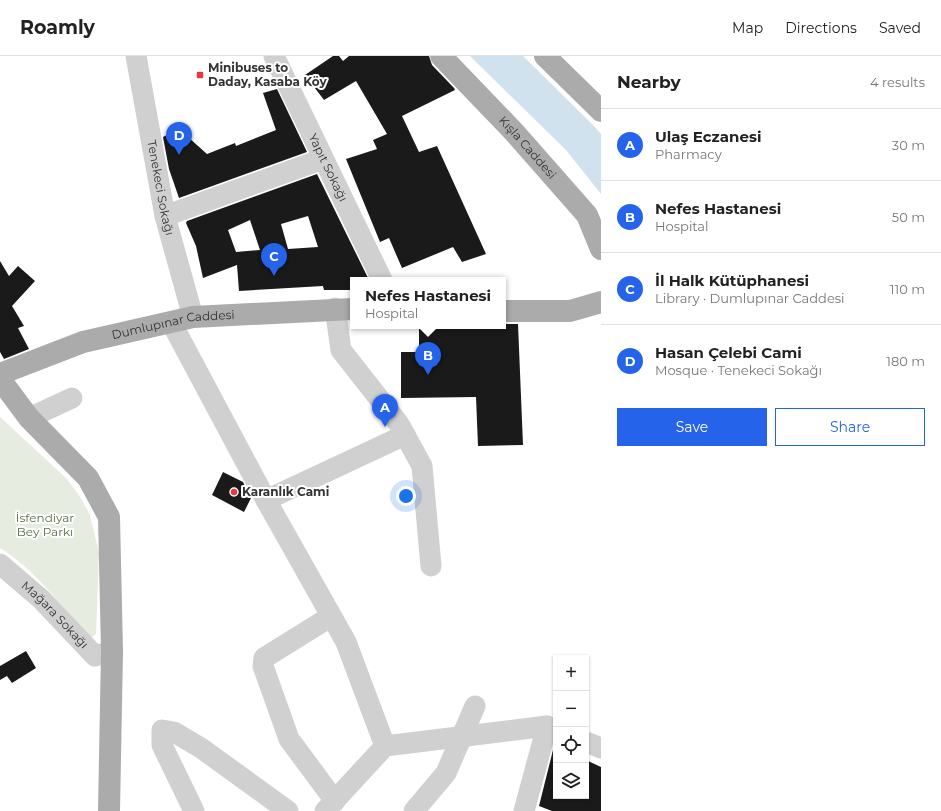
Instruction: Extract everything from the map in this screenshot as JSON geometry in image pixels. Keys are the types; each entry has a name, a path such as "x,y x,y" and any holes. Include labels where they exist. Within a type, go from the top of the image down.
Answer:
{"main road":[{"name":"Kışla Caddesi","path":"441,56 514,132 587,216 601,249"},
{"path":"545,56 601,111"},
{"path":"506,310 570,311 601,302"},
{"name":"Dumlupınar Caddesi","path":"0,374 83,342 194,317 344,308"},
{"path":"0,379 29,418 88,478 109,517 112,651 109,811"}],"street":[{"name":"Tenekeci Sokağı","path":"136,56 165,216 194,317"},
{"name":"Yapıt Sokağı","path":"274,56 381,277"},
{"path":"165,216 323,159"},
{"path":"344,308 341,350 399,424 422,466 431,566"},
{"path":"171,322 266,500 330,617 346,642 385,746"},
{"path":"29,418 72,398"},
{"path":"266,500 405,435"},
{"name":"Mağara Sokağı","path":"1,566 41,599 95,656 112,651"},
{"path":"330,617 264,658 263,666 289,740 330,806 385,746 552,728 524,811"},
{"path":"414,811 446,773 475,706"},
{"path":"194,811 162,745 162,730 174,732 201,748 288,811"},
{"path":"589,743 601,748"}],"green space":[{"name":"İsfendiyar Bey Parkı","path":"0,417 66,478 79,495 90,515 99,553 96,634 91,638 26,567 0,548"}],"water":[{"path":"470,56 523,56 593,125 601,134 601,194 566,150"}],"building":[{"path":"333,56 339,56 343,61 349,56 429,56 432,65 454,88 455,90 402,116 419,152 437,146 486,254 462,262 453,247 402,268 389,238 380,242 346,159 377,149 373,140 387,134 356,81 324,100 305,75"},
{"path":"277,89 307,152 179,198 169,169 163,137 179,129 207,154 235,143 236,146 276,130 263,93"},
{"path":"317,174 368,277 350,277 350,290 324,290 323,286 239,291 237,265 203,278 196,246 186,223 187,221","holes":["308,216 318,247 288,249 281,224","250,220 260,250 236,252 228,230"]},
{"path":"0,261 9,276 18,266 35,281 12,306 24,326 18,328 29,349 4,359 0,352"},
{"path":"506,324 518,324 523,445 478,446 476,397 401,398 401,352 419,352 419,329 506,329"},
{"name":"Karanlık Cami","path":"223,472 243,482 251,498 244,512 212,495"},
{"path":"26,651 36,668 12,683 7,676 0,680 0,666"},
{"path":"553,750 553,799 589,799 589,761 601,767 601,811 552,811 539,806"}],"place":[{"name":"Minibuses to Daday, Kasaba Köy","path":"200,75"},
{"name":"Hasan Çelebi Cami","path":"179,155"},
{"name":"İl Halk Kütüphanesi","path":"274,276"},
{"name":"Nefes Hastanesi","path":"428,375"},
{"name":"Ulaş Eczanesi","path":"385,427"},
{"name":"Karanlık Cami","path":"234,492"}]}
